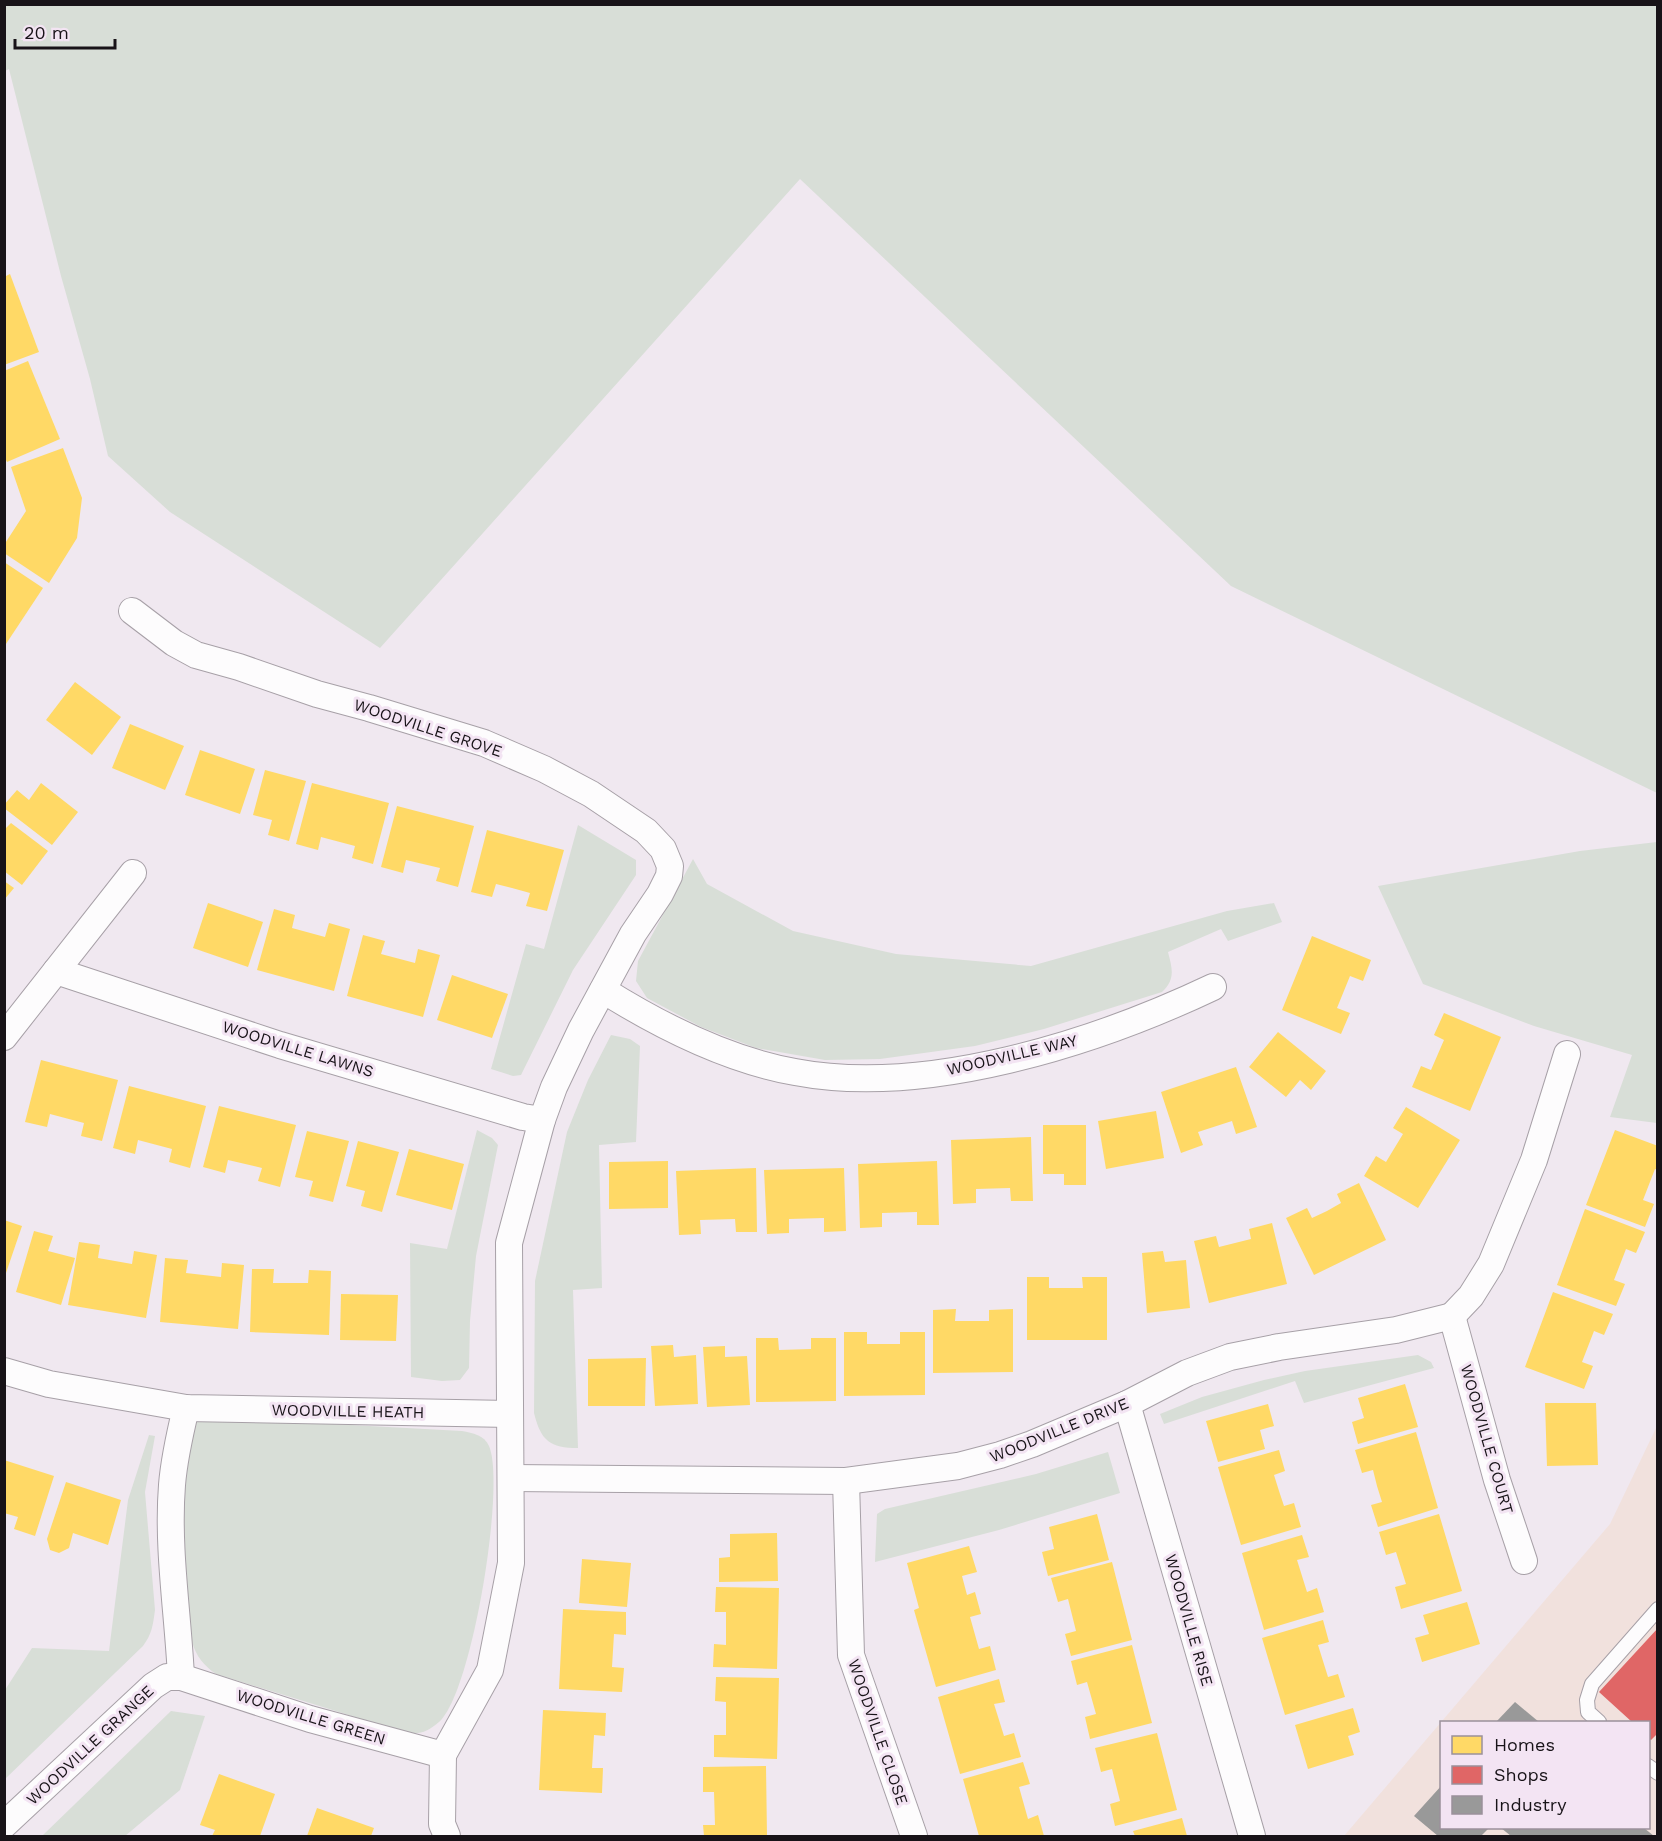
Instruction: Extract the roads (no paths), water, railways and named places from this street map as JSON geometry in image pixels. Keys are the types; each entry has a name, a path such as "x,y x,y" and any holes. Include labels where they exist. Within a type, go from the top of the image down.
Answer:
{"street":[{"name":"WOODVILLE GROVE","path":"132,611 174,643 196,655 317,694 484,743 544,769 591,794 646,831 663,849 670,866 669,876 660,894 633,934 603,990"},
{"path":"4,1037 133,873"},
{"name":"WOODVILLE LAWNS","path":"56,971 280,1046 523,1117 542,1120"},
{"name":"WOODVILLE WAY","path":"603,990 663,1024 743,1059 793,1072 856,1078 901,1077 980,1066 1027,1055 1164,1011 1213,987"},
{"path":"447,1836 442,1824 443,1755 489,1670 511,1563 510,1243 542,1120 565,1062 603,990"},
{"path":"1452,1316 1471,1296 1491,1264 1534,1160 1567,1054"},
{"name":"WOODVILLE DRIVE","path":"511,1478 846,1481 958,1466 1000,1455 1127,1404 1187,1373 1230,1357 1279,1347 1396,1330 1452,1316"},
{"name":"WOODVILLE COURT","path":"1452,1316 1497,1480 1524,1561"},
{"name":"WOODVILLE HEATH","path":"4,1371 49,1384 186,1408 510,1414"},
{"name":"WOODVILLE RISE","path":"1127,1404 1252,1836"},
{"path":"181,1677 172,1533 172,1485 186,1408"},
{"name":"WOODVILLE CLOSE","path":"846,1481 850,1655 914,1836"},
{"name":"WOODVILLE GREEN","path":"181,1677 310,1719 443,1755"},
{"name":"WOODVILLE GRANGE","path":"4,1825 162,1678 181,1677"}],"lane":[{"path":"1598,1721 1587,1712 1587,1700 1592,1684 1658,1609"}]}
